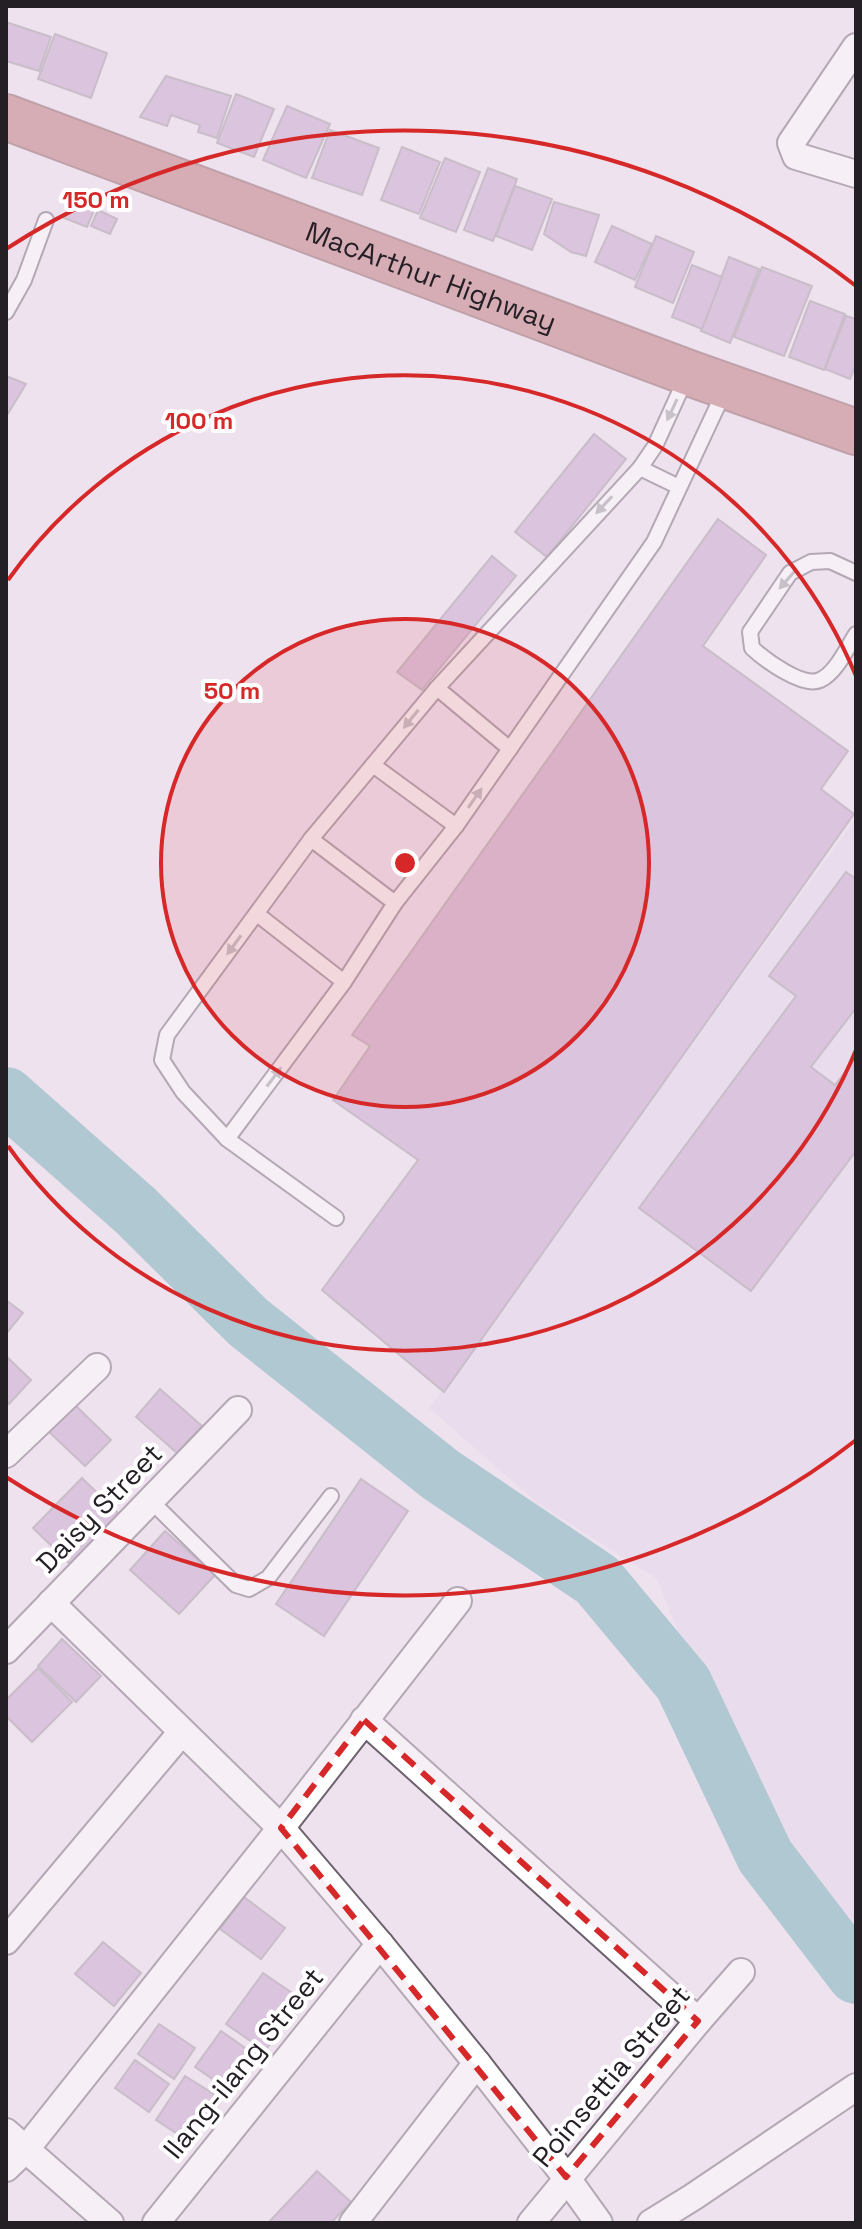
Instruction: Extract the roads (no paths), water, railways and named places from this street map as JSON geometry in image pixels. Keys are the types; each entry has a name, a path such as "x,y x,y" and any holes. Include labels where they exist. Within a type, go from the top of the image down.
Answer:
{"highway":[{"name":"MacArthur Highway","path":"6,117 707,380 856,432"}],"street":[{"path":"856,47 791,143 796,156 856,174"},
{"path":"6,1454 97,1367"},
{"name":"Daisy Street","path":"6,1650 238,1410"},
{"path":"6,2168 16,2140 281,1828 458,1601"},
{"path":"51,1603 281,1828 477,2063 599,2223"},
{"path":"364,1720 698,2021"},
{"path":"6,1941 181,1733"},
{"name":"Ilang-ilang Street","path":"156,2223 380,1944"},
{"name":"Poinsettia Street","path":"531,2223 566,2177 741,1972"},
{"path":"353,2223 477,2063"},
{"path":"651,2223 856,2087"},
{"path":"16,2140 110,2223"}],"lane":[{"path":"6,312 24,280 46,220"},
{"path":"336,1218 227,1139 183,1092 162,1060 167,1035 311,839 437,688 640,468 707,380"},
{"path":"227,1139 344,982 395,903 456,826 654,542 679,487 707,380"},
{"path":"640,468 679,487"},
{"path":"856,573 830,561 811,562 790,573 750,632 752,648 768,663 808,682 820,680 831,671 856,634"},
{"path":"437,688 510,749"},
{"path":"373,765 456,826"},
{"path":"311,839 395,903"},
{"path":"257,914 344,982"},
{"path":"151,1501 236,1585 249,1589 268,1578 331,1496"}],"waterway":[{"path":"6,1096 136,1211 248,1322 441,1475 597,1580 683,1683 765,1856 856,1975"}]}
